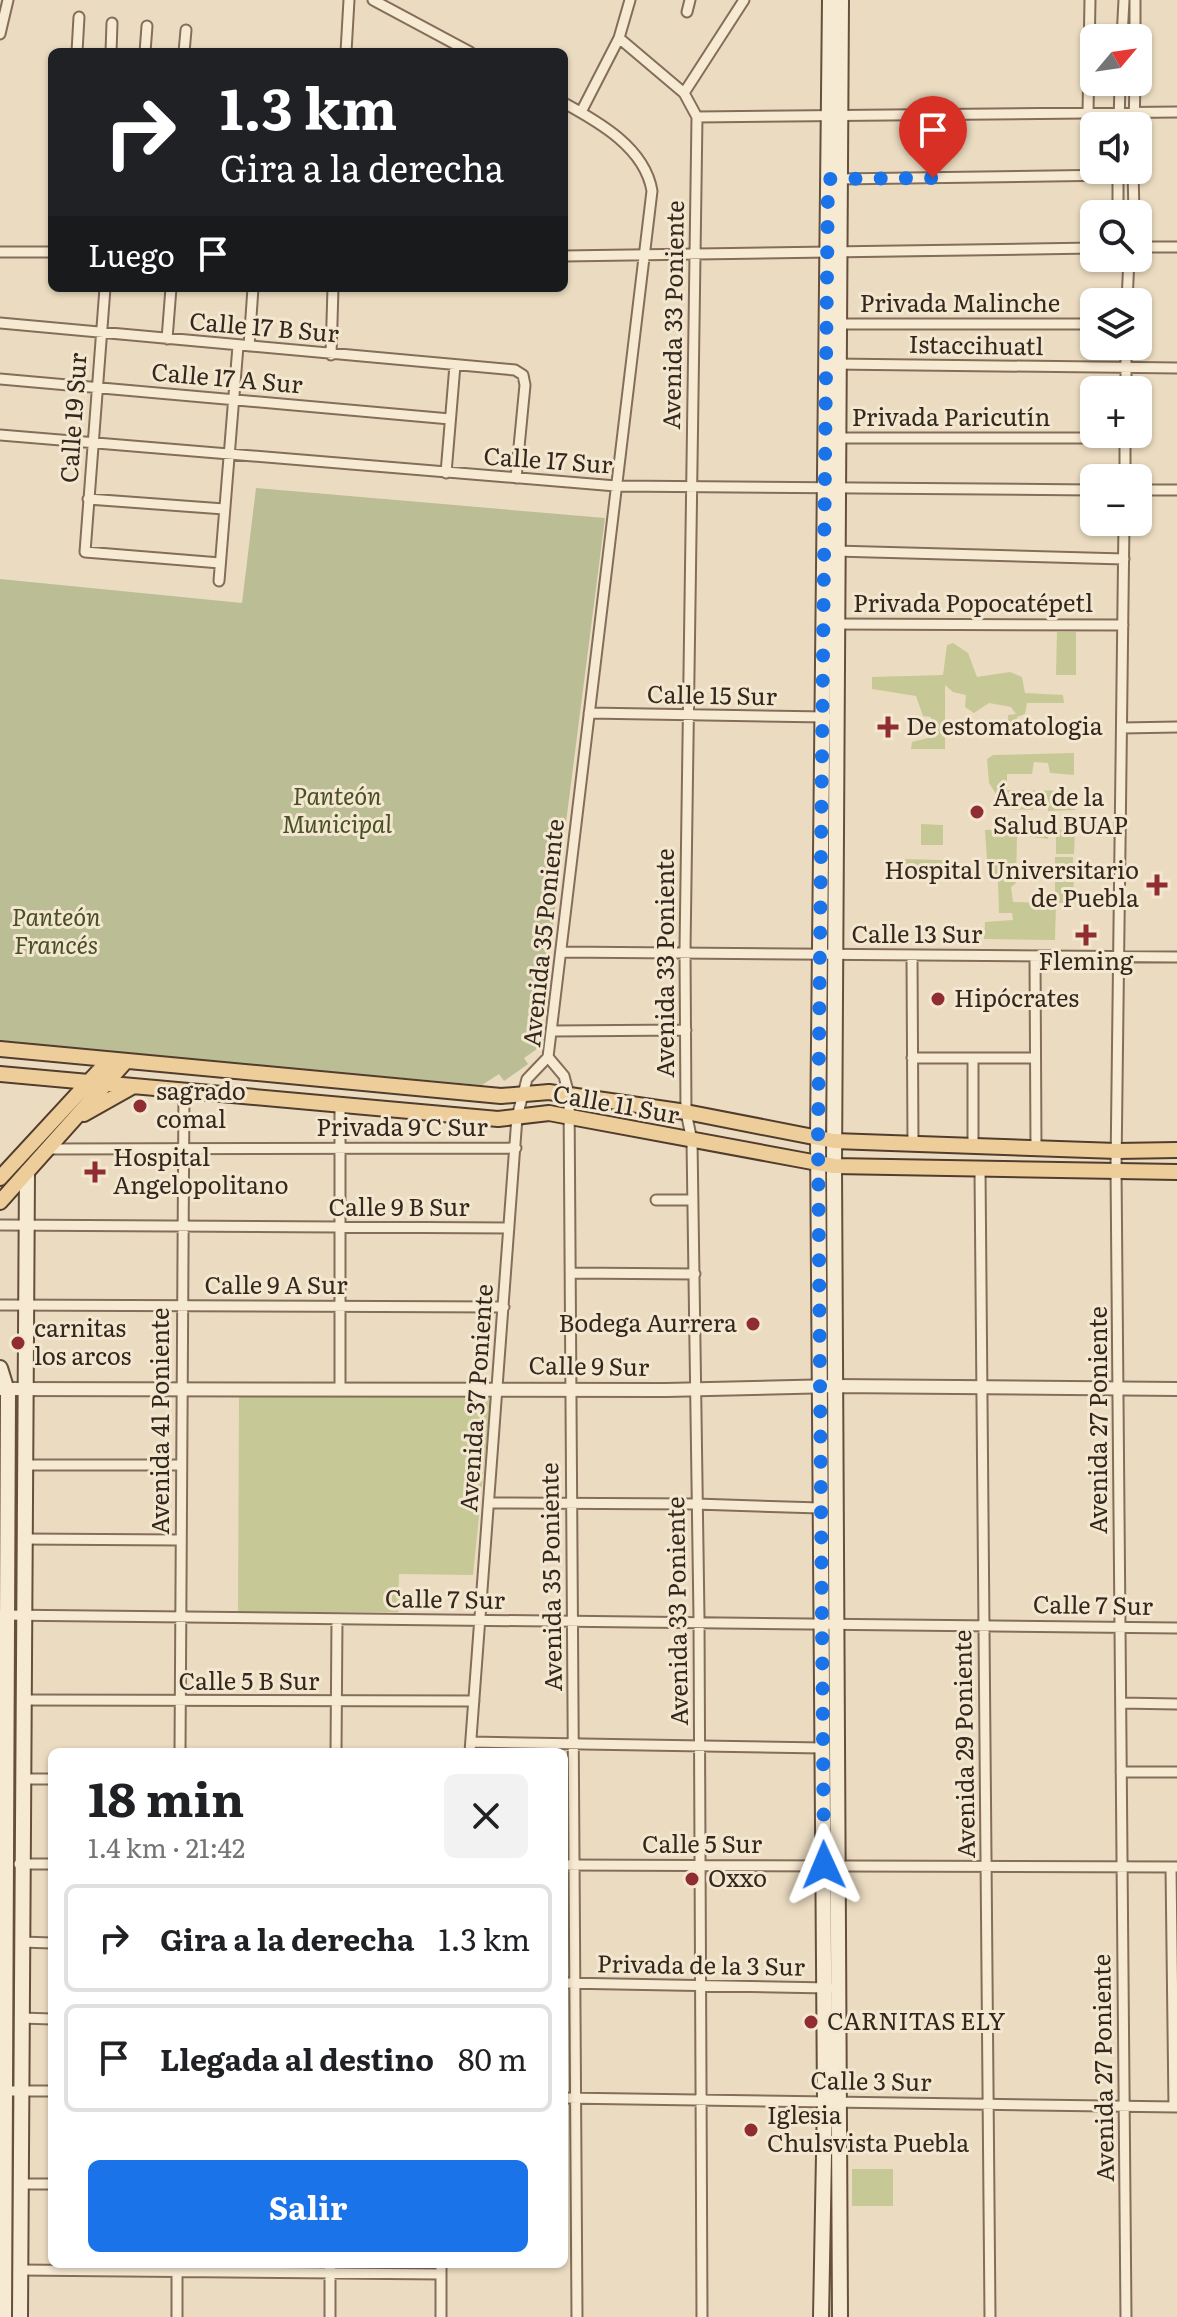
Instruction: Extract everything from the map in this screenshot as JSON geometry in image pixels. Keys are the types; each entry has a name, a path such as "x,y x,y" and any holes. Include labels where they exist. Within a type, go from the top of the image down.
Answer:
{"main road":[{"path":"830,0 835,118"},
{"path":"830,1865 822,1748 828,1622 820,1508 834,1166 827,954 827,717 835,118 841,0"},
{"path":"827,954 818,1163 827,1386 832,2101 840,2317"},
{"name":"Calle 11 Sur","path":"0,1049 501,1096 549,1092 686,1112 834,1141 1117,1151 1177,1150"},
{"path":"0,1178 109,1060"},
{"path":"0,1202 126,1061"},
{"name":"Calle 11 Sur","path":"0,1074 498,1119 549,1113 569,1123 591,1120 834,1166 1116,1174 1177,1172"},
{"path":"73,1120 134,1086"},
{"path":"4,2317 21,2184 27,1172"},
{"path":"0,1368 4,1389 2,2183 8,2270 20,2317"},
{"path":"821,2317 832,2101"}],"street":[{"path":"0,34 8,0"},
{"path":"346,48 349,0"},
{"path":"373,0 463,48"},
{"path":"581,112 619,38 630,0"},
{"path":"687,12 690,0"},
{"path":"619,38 684,93 744,0"},
{"path":"1088,112 1090,0"},
{"path":"1123,24 1124,0"},
{"path":"1135,0 1135,24"},
{"path":"77,48 79,17"},
{"path":"111,48 112,23"},
{"path":"145,48 147,26"},
{"path":"184,48 186,30"},
{"name":"Avenida 33 Poniente","path":"684,93 697,117 685,950 686,1112 692,1141 697,1390 702,2317"},
{"name":"Avenida 35 Poniente","path":"568,105 622,141 650,178 652,191 548,1057 564,1076 569,1095 573,1622 569,1984 576,2098 577,2317"},
{"path":"1152,113 1177,112"},
{"path":"697,117 1080,113"},
{"path":"834,179 1080,174"},
{"path":"1152,247 1177,247"},
{"path":"568,256 1080,248"},
{"path":"0,252 48,252"},
{"name":"Calle 19 Sur","path":"105,292 85,552 220,563"},
{"path":"167,339 171,292"},
{"path":"219,581 233,399 252,292"},
{"path":"331,355 333,292"},
{"name":"Calle 17 B Sur","path":"0,323 515,370 523,375 516,478"},
{"name":"Privada Malinche","path":"833,323 1080,324"},
{"path":"1126,360 1126,376"},
{"name":"Istaccihuatl","path":"833,364 1177,368"},
{"path":"446,473 455,365"},
{"name":"Calle 17 A Sur","path":"0,379 450,419"},
{"name":"Calle 17 Sur","path":"0,435 616,486 1080,490"},
{"name":"Privada Paricutín","path":"832,438 1080,436"},
{"path":"1152,490 1177,490"},
{"path":"88,499 224,509"},
{"name":"Avenida 27 Poniente","path":"1124,536 1116,1174 1126,2317"},
{"path":"831,551 1124,559"},
{"name":"Privada Popocatépetl","path":"829,624 1123,625"},
{"name":"Calle 15 Sur","path":"589,713 827,717"},
{"path":"1122,728 1177,727"},
{"name":"Calle 13 Sur","path":"561,952 685,950 1177,957"},
{"path":"912,955 913,1144"},
{"path":"1035,956 1036,1148"},
{"path":"553,1031 686,1030"},
{"name":"Avenida 37 Poniente","path":"471,1747 517,1117 520,1095 532,1070 548,1057"},
{"path":"912,1058 1035,1058"},
{"path":"973,1058 973,1146"},
{"name":"Avenida 41 Poniente","path":"180,1748 179,1465 184,1090"},
{"path":"340,1105 340,1390"},
{"name":"Privada 9 C Sur","path":"48,1149 516,1148"},
{"name":"Avenida 29 Poniente","path":"980,1170 990,2317"},
{"path":"656,1200 693,1200"},
{"name":"Calle 9 B Sur","path":"0,1225 509,1228"},
{"path":"571,1273 695,1274"},
{"name":"Calle 9 A Sur","path":"0,1305 504,1307"},
{"name":"Calle 9 Sur","path":"4,1389 498,1387 697,1390 827,1386 1177,1389"},
{"path":"24,1465 179,1465"},
{"path":"489,1503 820,1508"},
{"path":"23,1539 180,1540"},
{"name":"Calle 7 Sur","path":"2,1616 984,1623 1177,1628"},
{"path":"336,1748 337,1619"},
{"name":"Calle 5 B Sur","path":"23,1700 474,1701"},
{"path":"1121,1703 1177,1704"},
{"path":"471,1747 822,1748"},
{"path":"1121,1772 1177,1772"},
{"path":"25,1779 48,1779"},
{"path":"3,1864 48,1864"},
{"name":"Calle 5 Sur","path":"569,1866 1174,1867"},
{"path":"1174,1867 1175,2107"},
{"path":"21,1942 48,1943"},
{"name":"Privada de la 3 Sur","path":"569,1984 831,1988"},
{"path":"21,2018 48,2019"},
{"path":"2,2091 48,2091"},
{"name":"Calle 3 Sur","path":"568,2098 1175,2107"},
{"path":"21,2184 48,2184"},
{"path":"177,2268 177,2317"},
{"path":"330,2268 330,2317"},
{"path":"8,2270 441,2269 441,2317"}],"green space":[{"name":"Panteón Municipal","path":"256,488 605,518 537,1049 524,1058 528,1064 504,1081 499,1074 482,1085 0,1042 0,579 242,603"},
{"path":"1057,632 1076,632 1076,675 1056,675"},
{"path":"953,643 968,653 977,677 1010,672 1022,677 1025,693 1063,695 1064,703 1027,703 1025,714 1017,717 1016,734 1008,738 1008,715 1016,714 1011,707 989,703 974,713 965,707 966,695 953,692 945,685 945,749 911,749 912,742 928,738 931,717 923,716 916,696 872,689 872,677 943,675 947,645"},
{"path":"1074,753 1074,775 1050,773 1048,763 1034,762 1032,774 1007,774 1007,790 1075,791 1075,810 1048,811 1048,798 1034,799 1033,810 1007,809 1007,791 998,797 989,783 987,759 993,755"},
{"path":"921,824 943,825 943,845 921,845"},
{"path":"1008,825 1049,828 1048,839 1017,835 1016,883 1011,887 1013,902 1055,903 1055,857 1073,857 1074,903 1056,903 1055,940 984,939 985,922 1013,920 1012,913 999,913 998,882 991,881 988,876 985,830 1005,829"},
{"path":"1056,830 1075,830 1074,854 1056,854"},
{"path":"901,859 942,860 942,873 901,872"},
{"path":"239,1395 491,1398 473,1575 399,1574 398,1612 238,1612"},
{"path":"832,2161 835,2166 836,2317 823,2317"},
{"path":"852,2169 893,2169 893,2206 852,2206"}],"place":[{"name":"De estomatologia","path":"888,727"},
{"name":"Área de la Salud BUAP","path":"977,812"},
{"name":"Hospital Universitario de Puebla","path":"1157,885"},
{"name":"Fleming","path":"1086,935"},
{"name":"Hipócrates","path":"938,999"},
{"name":"sagrado comal","path":"140,1106"},
{"name":"Hospital Angelopolitano","path":"95,1172"},
{"name":"Bodega Aurrera","path":"753,1324"},
{"name":"carnitas los arcos","path":"18,1343"},
{"name":"Oxxo","path":"692,1879"},
{"name":"CARNITAS ELY","path":"811,2022"},
{"name":"Iglesia Chulsvista Puebla","path":"751,2130"}],"route":[{"path":"824,1865 818,1138 828,179 933,178"}],"park label":[{"name":"Panteón Francés","path":"56,932"}]}
